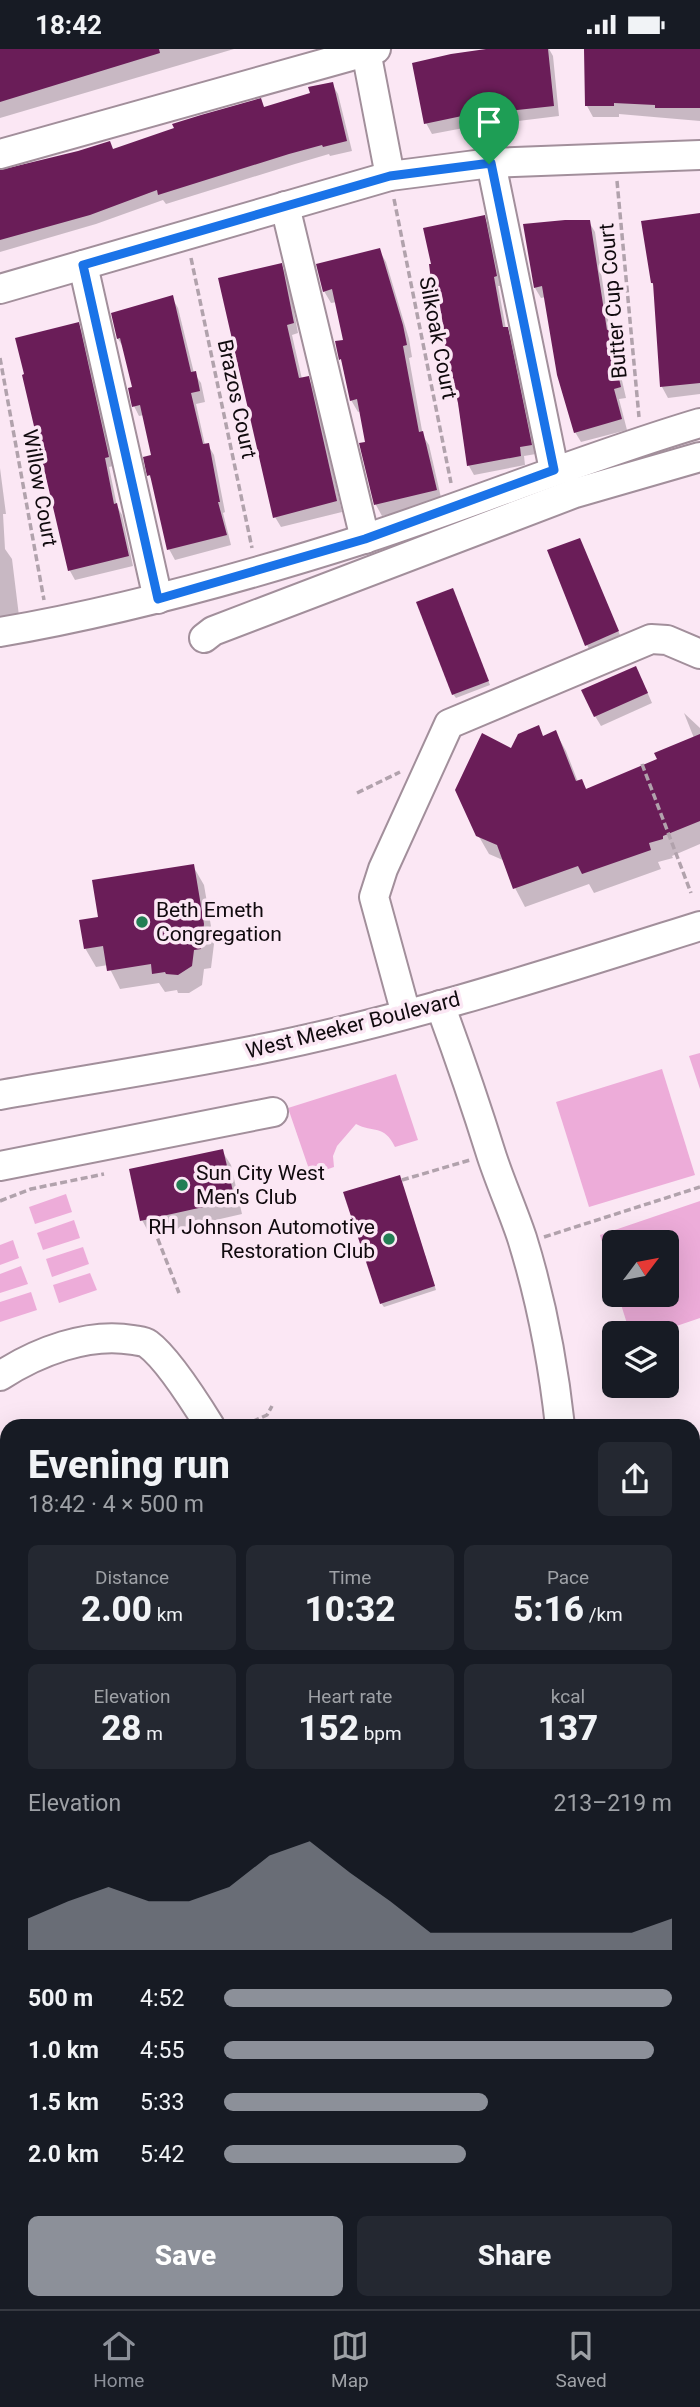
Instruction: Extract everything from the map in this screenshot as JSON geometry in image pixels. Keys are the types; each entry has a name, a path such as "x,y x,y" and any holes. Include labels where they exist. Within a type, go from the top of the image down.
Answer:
{"street":[{"path":"0,154 371,50 390,176"},
{"path":"0,289 390,176 491,163 700,155"},
{"path":"491,163 554,470"},
{"path":"285,206 365,539"},
{"path":"83,265 158,599"},
{"path":"0,632 158,599 365,539 554,470 700,423"},
{"path":"204,638 212,631 575,493 700,457"},
{"path":"406,1014 374,897 383,869 449,724 651,639 667,640 700,654"},
{"name":"West Meeker Boulevard","path":"0,1095 257,1050 440,1005 700,926"},
{"path":"440,1005 521,1235 542,1311 559,1419"},
{"path":"0,1166 273,1112"},
{"path":"0,1376 35,1357 91,1340 121,1338 147,1343 164,1362 204,1419"}],"path":[{"name":"Butter Cup Court","path":"615,158 642,440"},
{"name":"Silkoak Court","path":"390,176 455,506"},
{"name":"Brazos Court","path":"186,235 257,570"},
{"name":"Willow Court","path":"0,358 48,623"},
{"path":"642,764 691,893"},
{"path":"357,793 401,771"},
{"path":"402,1180 491,1153"},
{"path":"0,1202 38,1187 104,1174"},
{"path":"542,1238 700,1187"},
{"path":"150,1219 179,1293"},
{"path":"258,1419 267,1415 272,1406"}],"shaded area":[{"path":"700,1053 700,1089 689,1056"},
{"path":"662,1069 695,1175 589,1207 556,1102"},
{"path":"396,1074 418,1140 395,1147 382,1132 356,1124 337,1146 333,1156 334,1167 311,1175 288,1108"},
{"path":"66,1194 72,1212 35,1224 29,1207"},
{"path":"700,1201 700,1318 679,1325 679,1321 626,1321 622,1307 679,1307 679,1230 615,1230"},
{"path":"74,1220 80,1238 43,1250 37,1233"},
{"path":"13,1240 19,1258 0,1265 0,1245"},
{"path":"83,1247 89,1264 52,1277 46,1259"},
{"path":"21,1266 28,1284 0,1293 0,1274"},
{"path":"90,1273 97,1290 59,1303 53,1285"},
{"path":"31,1292 37,1310 0,1322 0,1302"}],"building":[{"path":"0,49 159,49 160,53 0,102"},
{"path":"486,49 548,49 554,106 462,116 424,124 412,63"},
{"path":"584,49 700,49 700,108 655,108 655,105 614,103 614,106 585,106"},
{"path":"333,82 347,141 289,154 158,195 157,190 90,215 0,240 0,170 110,141 113,149 174,128 172,124 201,115 261,98 264,107 310,93 308,87"},
{"path":"700,213 700,383 660,387 653,283 641,221"},
{"path":"485,215 497,276 494,277 503,327 508,327 532,445 520,447 521,456 467,466 458,403 443,337 437,288 432,288 431,264 423,228"},
{"path":"590,220 607,330 611,329 613,353 621,387 614,389 622,419 574,433 557,375 542,286 534,288 523,224"},
{"path":"380,248 403,325 407,345 403,346 419,432 423,431 437,490 374,505 359,443 365,442 357,399 350,401 335,341 343,340 332,289 323,292 316,264"},
{"path":"282,263 294,323 287,325 299,378 309,376 337,501 273,518 218,278"},
{"path":"173,295 191,372 196,371 200,391 191,393 203,444 209,443 218,502 227,535 167,550 150,475 147,476 143,457 151,455 140,405 132,407 128,388 132,387 111,313"},
{"path":"79,322 109,457 105,458 114,504 117,503 129,556 68,571 15,338"},
{"path":"580,538 619,631 585,646 547,550"},
{"path":"453,588 489,681 452,695 416,602"},
{"path":"636,666 648,693 594,717 581,690"},
{"path":"539,725 543,736 556,730 576,781 582,779 586,789 657,759 654,753 700,734 700,821 649,843 651,850 582,874 578,866 513,889 497,845 476,836 455,790 482,733 511,748 518,734"},
{"name":"Beth Emeth Congregation","path":"194,864 204,924 201,949 194,950 192,966 178,975 165,972 152,974 151,964 107,971 103,946 84,949 79,920 98,917 92,880"},
{"name":"Sun City West Men's Club","path":"223,1149 235,1200 140,1221 129,1169"},
{"name":"RH Johnson Automotive Restoration Club","path":"400,1175 435,1286 380,1304 343,1192"}],"place":[{"name":"Beth Emeth Congregation","path":"142,922"},
{"name":"Sun City West Men's Club","path":"182,1185"},
{"name":"RH Johnson Automotive Restoration Club","path":"389,1239"}],"route":[{"path":"491,163 554,470 365,539 158,599 83,265 390,176 489,164 491,163"}]}
